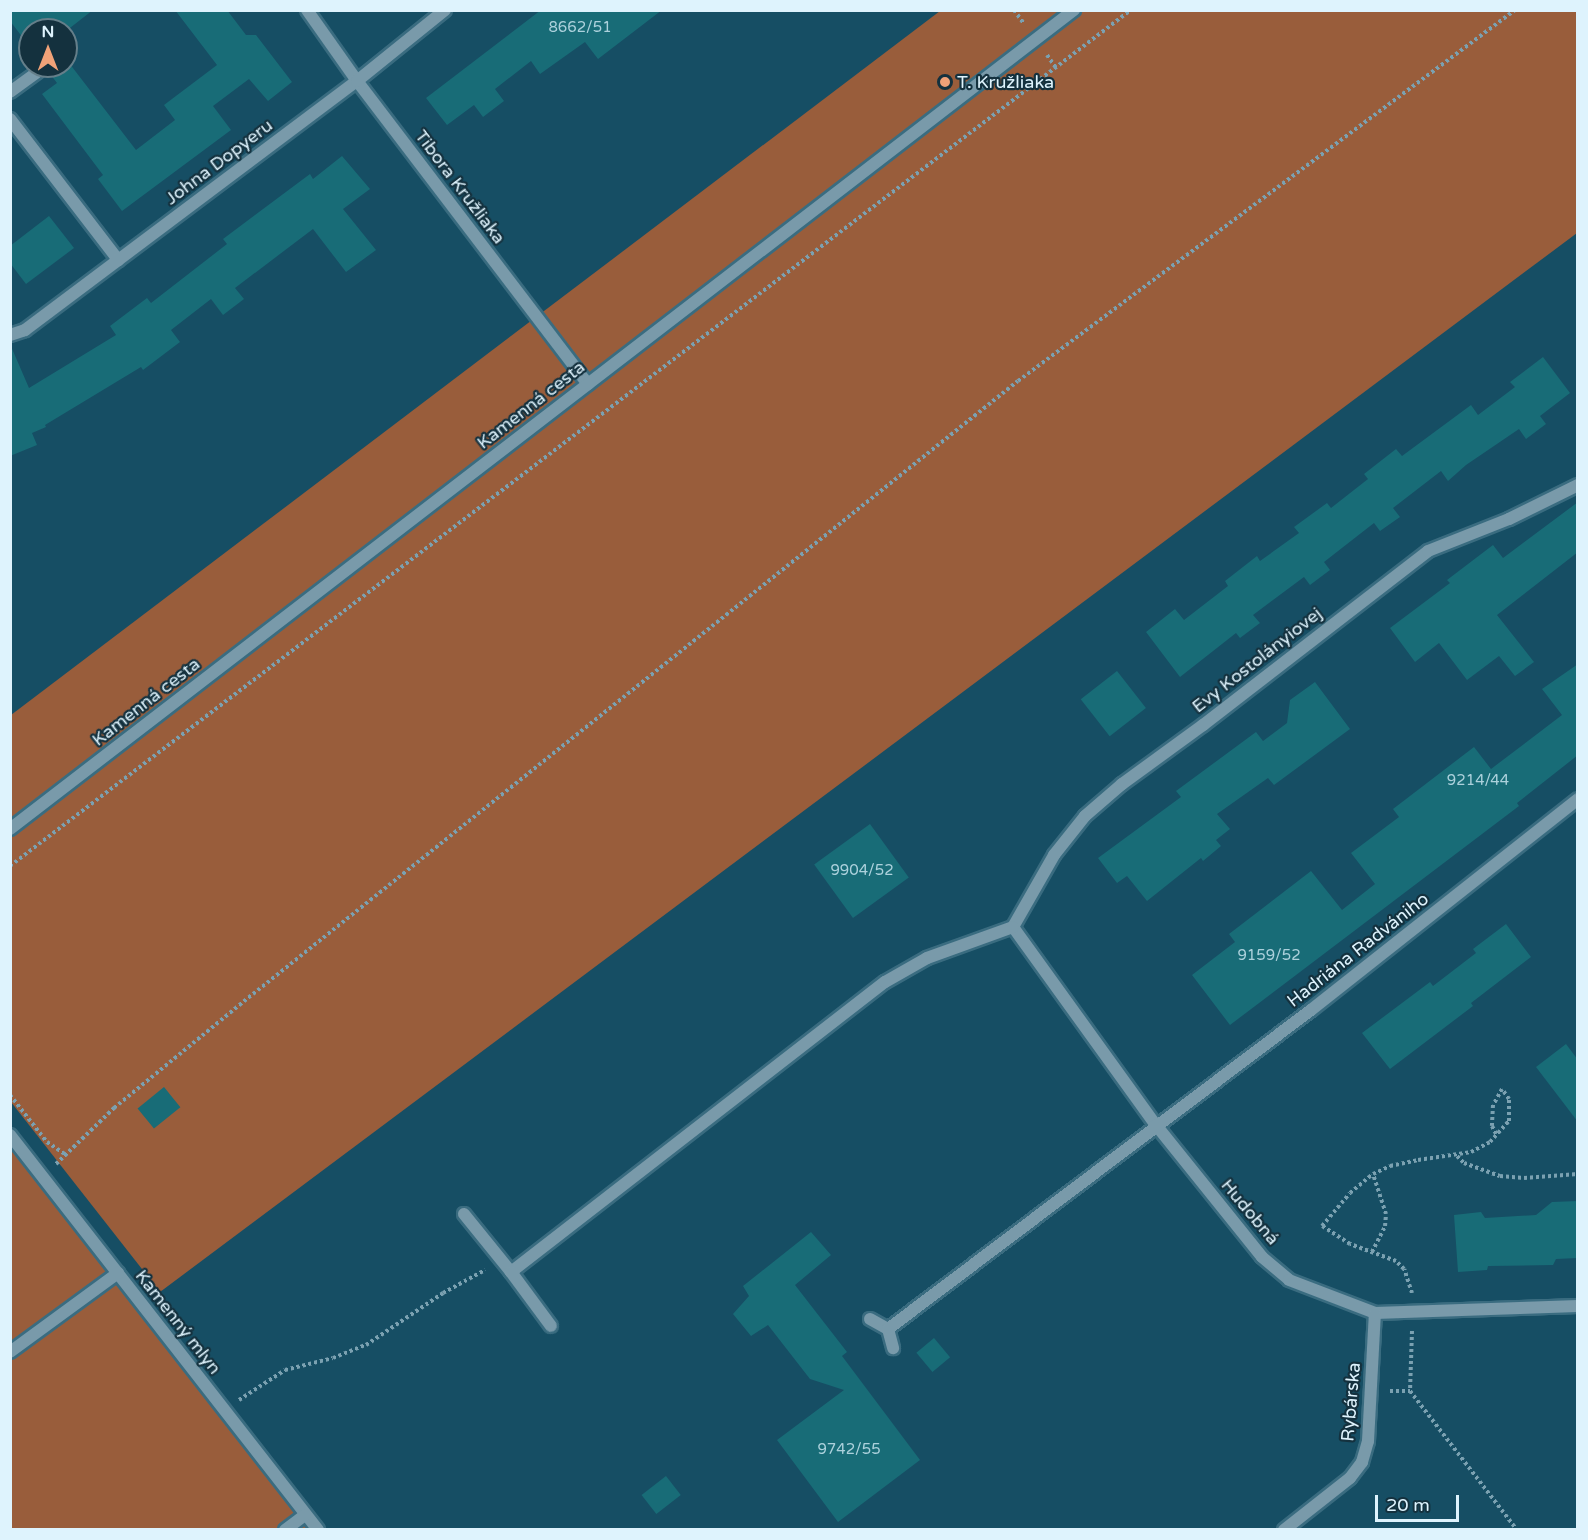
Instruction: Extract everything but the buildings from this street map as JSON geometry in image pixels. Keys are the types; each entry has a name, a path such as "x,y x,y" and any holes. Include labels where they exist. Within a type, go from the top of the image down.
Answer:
{"street":[{"name":"Tibora Kružliaka","path":"307,10 357,81 588,384"},
{"name":"Johna Dopyeru","path":"10,335 25,330 118,261 357,81 445,10"},
{"name":"Kamenná cesta","path":"10,829 1074,10"},
{"path":"10,92 30,78"},
{"path":"10,120 118,261"},
{"name":"Evy Kostolányiovej","path":"1013,927 1054,855 1085,816 1122,784 1203,725 1428,551 1509,519 1578,485"},
{"name":"Hadriána Radvániho","path":"888,1329 1311,1010 1578,799"},
{"path":"511,1272 885,981 927,958 1013,927"},
{"name":"Hudobná","path":"1013,927 1156,1125 1262,1257 1289,1280 1375,1313 1578,1306"},
{"name":"Kamenný mlyn","path":"10,1135 318,1530"},
{"path":"464,1214 511,1272 550,1326"},
{"path":"10,1352 118,1274"},
{"name":"Rybárska","path":"1284,1530 1350,1478 1362,1462 1368,1441 1375,1313"},
{"path":"870,1319 888,1329 893,1348"},
{"path":"285,1530 305,1515"}],"path":[{"path":"1014,10 1026,27"},
{"path":"10,866 1131,10"},
{"path":"43,1178 114,1108 253,994 1018,381 1515,10"},
{"path":"1044,52 1056,68"},
{"path":"1496,1134 1492,1126 1493,1105 1502,1089 1509,1099 1509,1121 1490,1142 1456,1156 1390,1166 1373,1174 1343,1199 1322,1226 1350,1244 1396,1261 1404,1269 1410,1284 1413,1312 1410,1391 1517,1530"},
{"path":"10,1095 47,1142 66,1154"},
{"path":"1456,1156 1464,1163 1500,1176 1524,1178 1578,1174"},
{"path":"1372,1252 1385,1226 1386,1214 1373,1174"},
{"path":"218,1404 237,1401 297,1365 333,1358 366,1345 443,1293 481,1273 500,1258"}],"shaded area":[{"path":"940,11 1577,11 1577,233 160,1292 11,1102 11,715"},
{"path":"10,1145 310,1529 11,1529"}],"place":[{"name":"T. Kružliaka","path":"945,82"}]}
